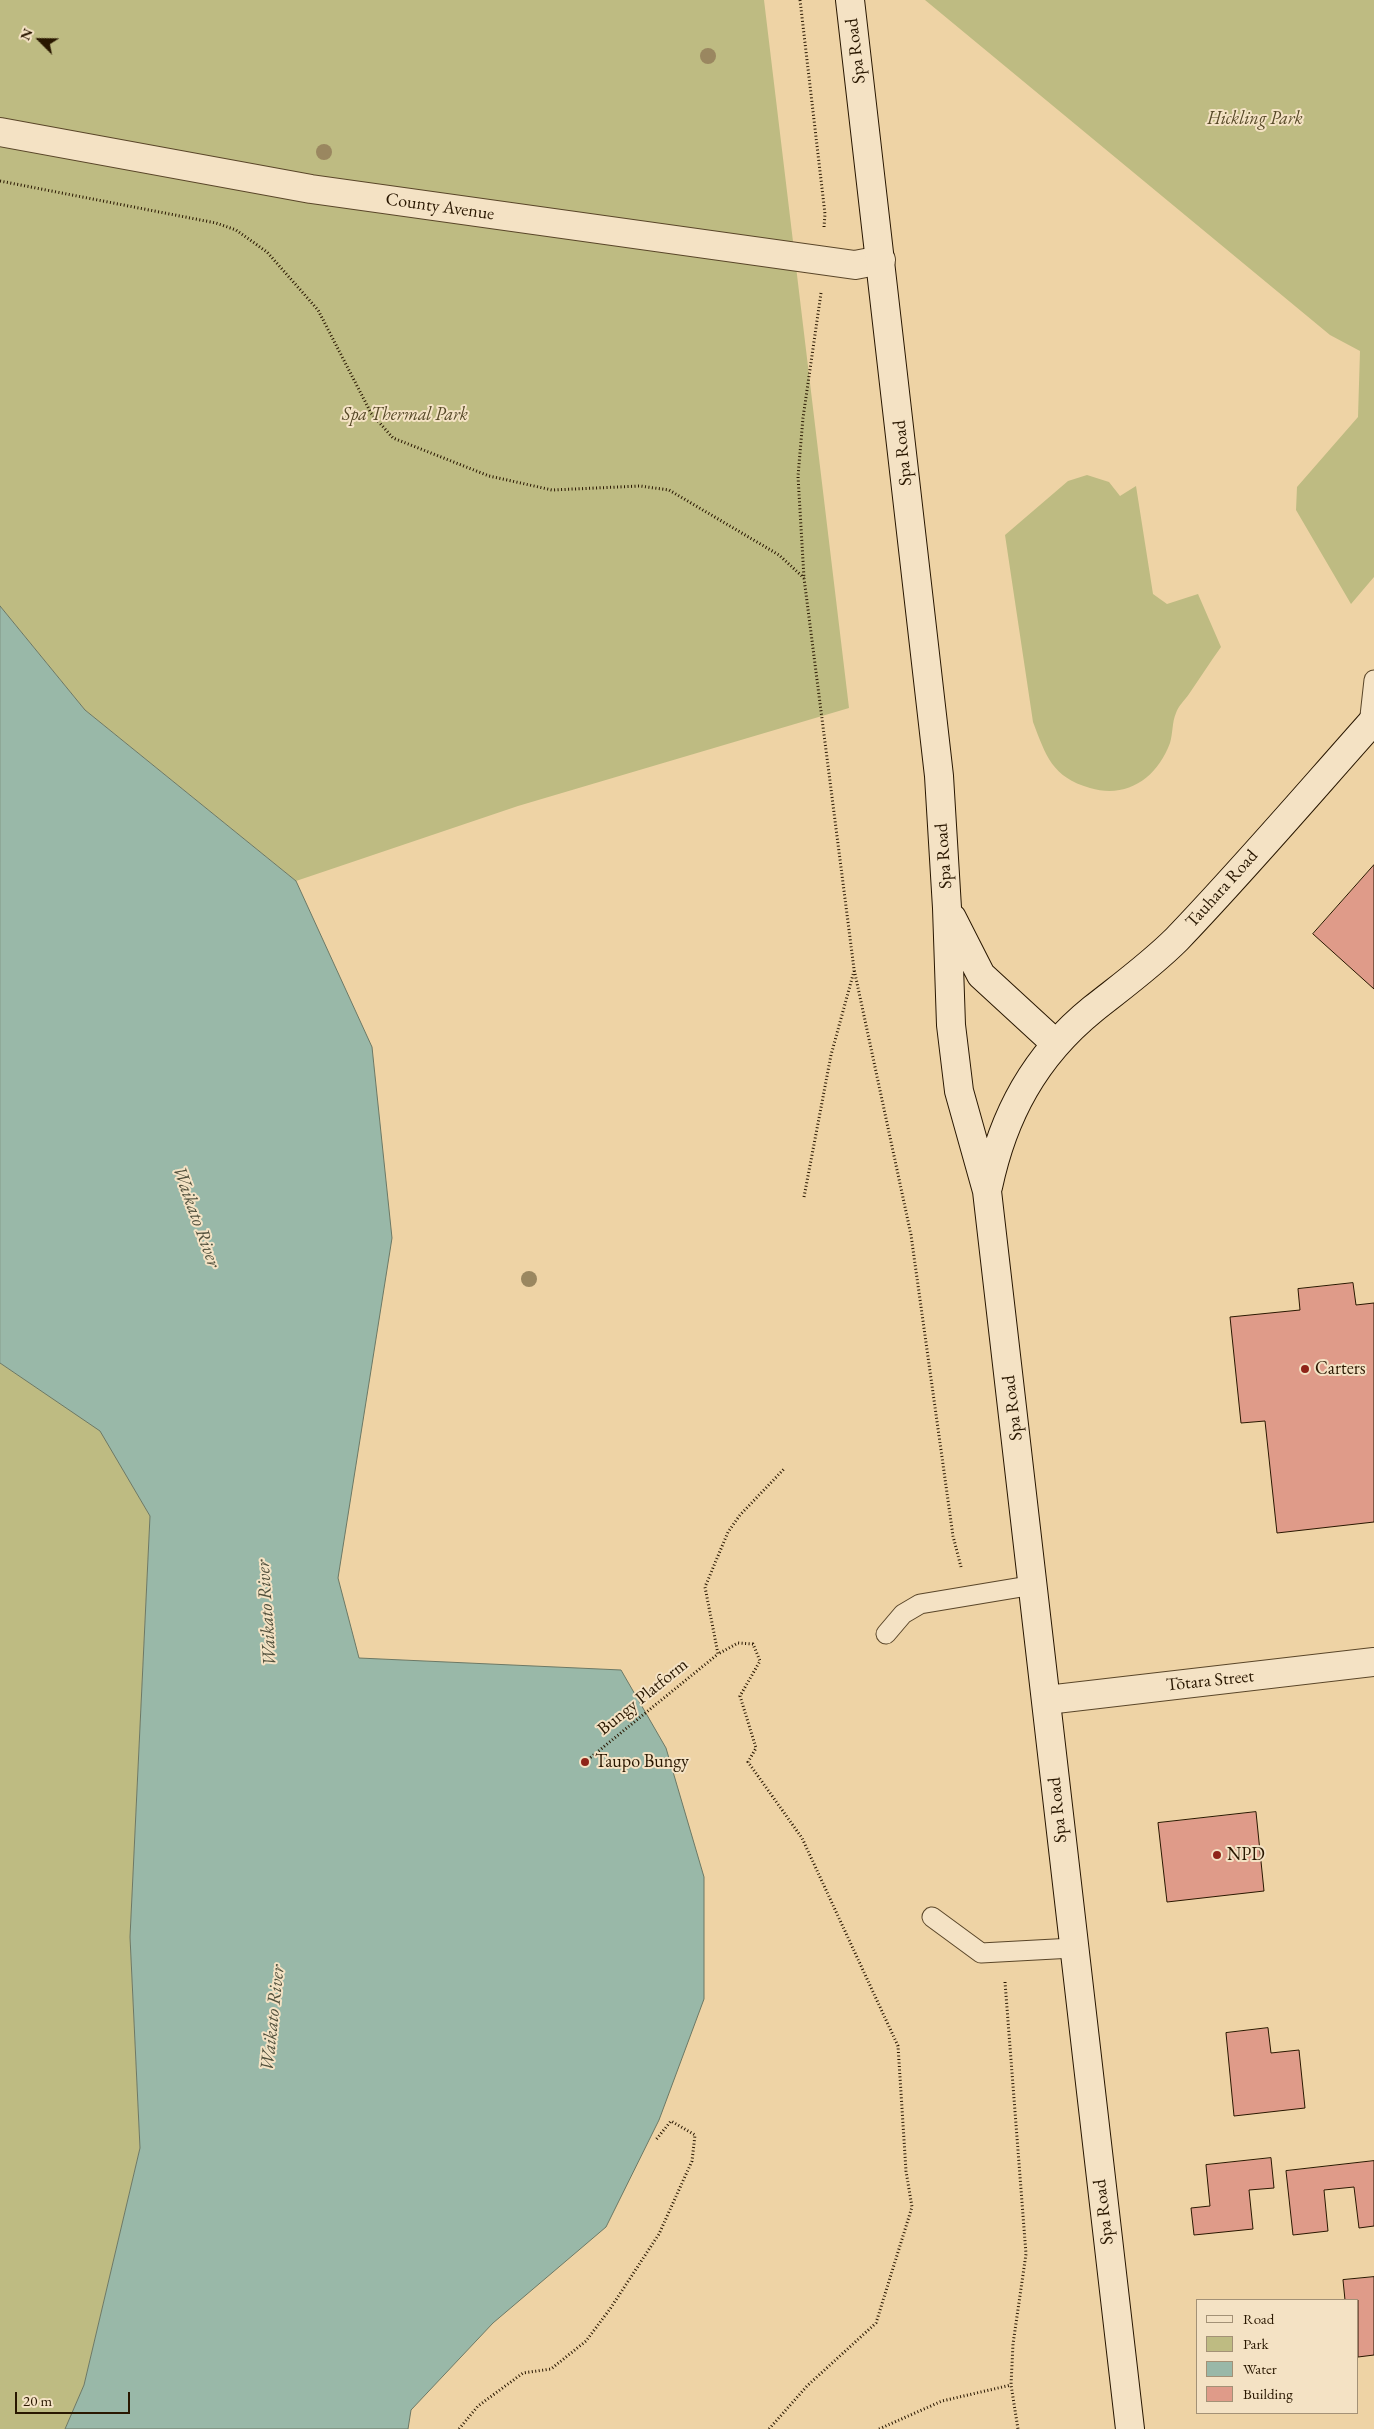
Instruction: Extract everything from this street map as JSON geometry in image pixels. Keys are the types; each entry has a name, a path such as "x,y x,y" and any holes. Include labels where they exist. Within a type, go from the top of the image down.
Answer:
{"main road":[{"name":"Spa Road","path":"850,0 939,776 947,908 951,1025 959,1091 987,1191 1130,2429"},
{"name":"County Avenue","path":"0,132 311,189 855,265 881,260"},
{"name":"Tauhara Road","path":"1056,1044 1093,1009 1133,979 1167,949 1217,897 1372,722"},
{"name":"Spa Road","path":"947,908 981,976 1056,1044 1019,1094 995,1153 987,1191"},
{"name":"Tōtara Street","path":"1047,1700 1374,1662"}],"lane":[{"path":"1372,722 1374,680"},
{"path":"886,1634 902,1614 920,1604 1034,1585"},
{"path":"932,1917 981,1953 1073,1948"}],"path":[{"path":"800,0 825,214"},
{"path":"0,181 216,223 236,230 267,252 318,310 370,413 393,438 489,476 552,490 640,486 669,490 779,555 804,578"},
{"path":"823,284 803,418 798,476 804,578 854,969 912,1234 953,1536 961,1567"},
{"path":"804,1197 831,1055 854,969"},
{"path":"718,1654 705,1587 728,1532 740,1515 784,1469"},
{"name":"Bungy Platform","path":"585,1762 718,1654 738,1643 753,1644 760,1660 740,1696 756,1748 748,1762 802,1838 898,2046 906,2171 912,2208 876,2323 807,2386 769,2429"},
{"path":"1004,1975 1026,2254 1013,2344 1011,2384 1018,2429"},
{"path":"459,2429 478,2406 523,2374 551,2369 586,2341 610,2309 659,2234 692,2161 695,2135 671,2121 655,2141"},
{"path":"879,2429 942,2400 1011,2384"}],"green space":[{"name":"Spa Thermal Park","path":"0,0 764,0 849,708 518,806 296,881 85,710 0,606"},
{"name":"Hickling Park","path":"925,0 1374,0 1374,577 1351,604 1296,510 1297,487 1358,417 1360,351 1330,335"},
{"path":"1087,475 1109,482 1120,496 1136,486 1153,594 1167,604 1198,594 1221,647 1177,710 1170,743 1157,766 1149,776 1139,783 1116,791 1090,788 1067,778 1052,764 1042,745 1033,722 1005,535 1068,481"},
{"path":"0,1363 101,1431 150,1516 130,1937 140,2148 84,2385 65,2429 0,2429"}],"water":[{"name":"Waikato River","path":"0,606 85,710 296,881 372,1047 392,1238 338,1578 359,1658 621,1670 666,1748 704,1877 704,1999 659,2120 606,2227 493,2323 411,2410 408,2429 65,2429 84,2385 140,2148 130,1937 150,1516 100,1431 0,1363"}],"building":[{"path":"1374,865 1374,989 1313,934"},
{"name":"Carters","path":"1353,1283 1356,1305 1374,1303 1374,1522 1277,1533 1265,1421 1241,1423 1230,1317 1300,1310 1298,1289"},
{"path":"1256,1812 1264,1891 1167,1902 1158,1823"},
{"path":"1268,2028 1271,2053 1299,2050 1305,2108 1234,2116 1226,2033"},
{"path":"1271,2158 1274,2188 1249,2190 1253,2229 1194,2235 1191,2208 1210,2206 1206,2165"},
{"path":"1374,2161 1374,2226 1359,2228 1354,2187 1324,2190 1328,2231 1293,2235 1286,2171"},
{"path":"1374,2277 1374,2355 1359,2357 1359,2299 1345,2299 1343,2280"}],"place":[{"name":"Carters","path":"1305,1369"},
{"name":"Taupo Bungy","path":"585,1762"},
{"name":"NPD","path":"1217,1855"}]}
